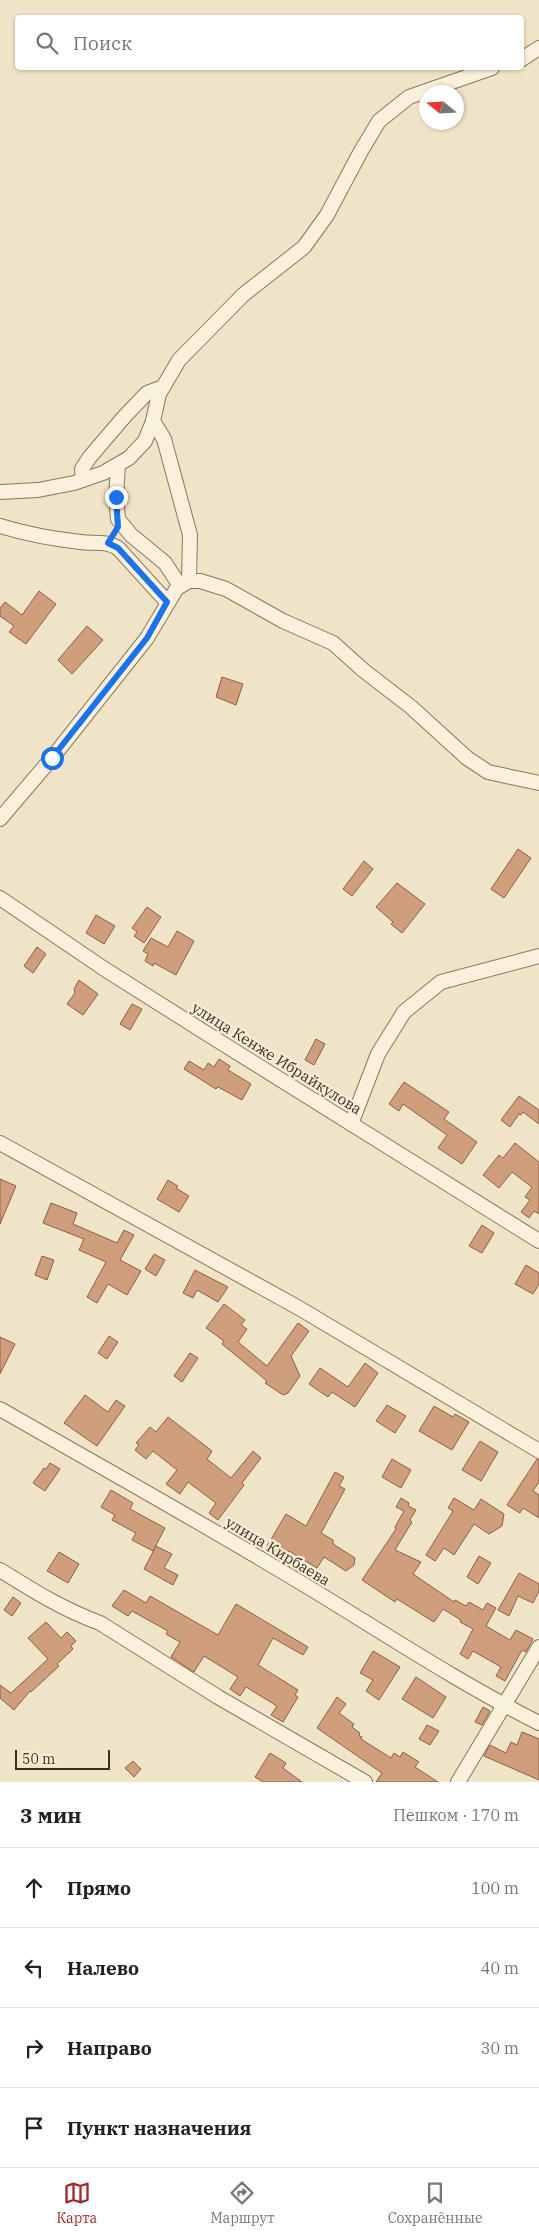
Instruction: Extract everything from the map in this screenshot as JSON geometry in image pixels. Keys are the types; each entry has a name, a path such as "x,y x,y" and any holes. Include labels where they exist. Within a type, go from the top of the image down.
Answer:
{"street":[{"path":"524,58 539,48"},
{"path":"0,492 38,490 83,480 118,465 129,458 144,441 153,421 159,394 179,360 243,295 304,247 327,215 379,121 409,97 486,70"},
{"path":"83,480 82,469 89,458 124,417 147,393 163,387"},
{"path":"0,818 52,758 147,638 167,602 184,583 190,535 164,439 153,421"},
{"path":"108,543 115,534 118,519 116,497 118,465"},
{"path":"0,516 22,532"},
{"path":"118,519 131,535 165,563 184,583"},
{"path":"0,526 83,543 108,543 118,548 167,602"},
{"path":"184,583 200,581 226,590 283,621 333,643 363,670 411,707 467,758 488,772 539,783"},
{"name":"улица Кенже Ибрайкулова","path":"0,898 106,970 539,1241"},
{"path":"351,1124 378,1054 404,1012 442,982 539,956"},
{"path":"0,1143 299,1308 539,1451"},
{"name":"улица Кирбаева","path":"0,1409 308,1587 394,1642 504,1706 539,1723"},
{"path":"0,1570 42,1596 82,1617 100,1623 218,1696 365,1782"},
{"path":"458,1782 539,1647"}],"building":[{"path":"39,591 56,604 26,644 9,632 14,626 0,616 0,608 5,602 22,615"},
{"path":"87,626 103,640 72,674 58,660"},
{"path":"222,677 243,684 236,705 216,697"},
{"path":"518,849 531,858 504,898 491,889"},
{"path":"364,861 373,869 352,896 343,889"},
{"path":"397,883 425,904 402,933 376,907"},
{"path":"147,907 161,917 144,943 134,936 137,932 132,928"},
{"path":"96,915 115,926 104,944 86,933"},
{"path":"177,931 194,941 176,975 154,963 153,966 145,961 148,954 143,951 151,938 168,947"},
{"path":"37,947 46,954 33,973 24,966"},
{"path":"79,980 98,994 83,1015 67,1004 75,993 74,989"},
{"path":"132,1004 142,1009 130,1030 120,1024"},
{"path":"316,1039 325,1044 314,1065 305,1060"},
{"path":"219,1059 230,1066 228,1070 251,1084 242,1100 218,1087 216,1089 184,1069 189,1061 204,1070 208,1063 214,1067"},
{"path":"404,1082 449,1112 444,1119 477,1142 462,1164 438,1148 447,1135 403,1104 399,1111 389,1104"},
{"path":"519,1096 539,1110 539,1124 523,1112 521,1115 519,1114 510,1127 501,1120"},
{"path":"515,1143 539,1162 539,1214 534,1211 529,1218 521,1212 530,1200 525,1197 532,1187 512,1172 499,1188 483,1175 499,1155 503,1158"},
{"path":"0,1179 16,1186 0,1224"},
{"path":"168,1180 178,1186 176,1188 189,1196 179,1212 157,1199"},
{"path":"51,1203 77,1213 73,1224 117,1243 124,1230 134,1235 120,1260 141,1271 127,1295 108,1284 97,1303 87,1297 106,1262 79,1250 84,1239 43,1223"},
{"path":"482,1225 494,1233 482,1253 469,1246"},
{"path":"154,1254 165,1260 156,1276 145,1269"},
{"path":"42,1256 54,1260 47,1280 35,1275"},
{"path":"526,1265 539,1273 539,1284 533,1294 515,1284"},
{"path":"195,1270 228,1287 218,1302 197,1290 193,1298 183,1293"},
{"path":"224,1304 245,1320 241,1325 247,1329 238,1342 267,1366 298,1323 309,1331 291,1356 300,1376 288,1393 283,1395 265,1383 267,1381 222,1344 224,1341 206,1328"},
{"path":"109,1336 118,1342 107,1359 98,1353"},
{"path":"0,1337 15,1344 0,1374"},
{"path":"190,1353 198,1358 182,1382 174,1376"},
{"path":"365,1363 378,1373 355,1407 332,1392 328,1397 309,1384 320,1368 348,1387"},
{"path":"85,1395 108,1412 116,1400 125,1406 97,1446 64,1423"},
{"path":"387,1405 406,1416 395,1433 376,1421"},
{"path":"434,1406 453,1417 455,1414 469,1422 452,1450 419,1431"},
{"path":"168,1417 212,1451 207,1459 231,1478 253,1451 261,1458 218,1520 209,1513 216,1503 188,1482 180,1494 166,1484 177,1470 153,1451 146,1459 135,1450 139,1445 136,1443 150,1427 156,1432"},
{"path":"480,1441 498,1452 481,1481 462,1470"},
{"path":"392,1459 411,1470 401,1488 382,1477"},
{"path":"537,1459 539,1460 539,1482 533,1491 539,1495 539,1518 523,1508 520,1513 507,1505"},
{"path":"50,1463 60,1469 45,1491 33,1483"},
{"path":"335,1472 344,1477 339,1486 345,1489 321,1533 333,1540 333,1544 355,1558 354,1565 346,1571 324,1557 317,1568 289,1551 286,1557 267,1546 286,1514 306,1526"},
{"path":"111,1490 133,1503 130,1509 165,1528 153,1551 132,1540 136,1533 112,1520 115,1515 101,1507"},
{"path":"401,1498 409,1503 408,1506 416,1510 410,1520 412,1522 395,1550 421,1562 413,1574 454,1602 455,1600 466,1606 469,1602 483,1610 487,1603 496,1608 486,1626 510,1640 516,1630 533,1639 526,1652 522,1650 505,1681 496,1676 501,1667 473,1651 468,1659 460,1654 473,1629 460,1622 461,1620 443,1609 434,1622 397,1599 395,1602 362,1580 396,1529 395,1527 404,1511 396,1507"},
{"path":"454,1498 474,1510 481,1499 504,1514 502,1526 489,1534 474,1524 454,1555 444,1548 435,1561 426,1555 453,1511 448,1508"},
{"path":"156,1546 172,1554 164,1568 178,1575 173,1585 144,1569"},
{"path":"59,1552 79,1564 68,1583 47,1571"},
{"path":"479,1556 491,1563 478,1584 467,1577"},
{"path":"519,1573 539,1584 539,1591 533,1603 518,1596 509,1616 498,1610"},
{"path":"124,1590 146,1603 150,1596 218,1635 236,1604 308,1647 303,1655 273,1638 258,1665 298,1690 295,1695 298,1697 283,1722 271,1715 277,1706 246,1687 240,1696 230,1689 238,1677 204,1656 194,1672 171,1657 180,1642 166,1634 168,1631 132,1611 128,1616 112,1606"},
{"path":"13,1597 21,1603 12,1616 4,1610"},
{"path":"46,1622 61,1638 67,1632 76,1641 71,1646 73,1649 57,1664 59,1666 30,1691 14,1710 0,1698 0,1685 11,1693 48,1659 28,1638"},
{"path":"373,1651 400,1667 379,1700 366,1691 373,1680 360,1673"},
{"path":"416,1677 446,1697 433,1718 402,1699"},
{"path":"337,1697 346,1704 339,1713 354,1724 352,1727 360,1733 361,1739 391,1758 394,1753 400,1757 403,1752 419,1762 415,1767 438,1782 376,1782 382,1773 317,1728"},
{"path":"483,1707 490,1711 482,1725 475,1722"},
{"path":"427,1725 439,1731 430,1745 419,1739"},
{"path":"522,1732 539,1739 539,1780 484,1756 490,1745 506,1753 511,1742 517,1745"},
{"path":"270,1753 286,1763 283,1768 302,1782 263,1782 255,1777"},
{"path":"133,1761 141,1769 134,1777 125,1768"}],"route":[{"path":"52,758 147,638 167,602 118,548 108,543 118,527 116,497"}]}
